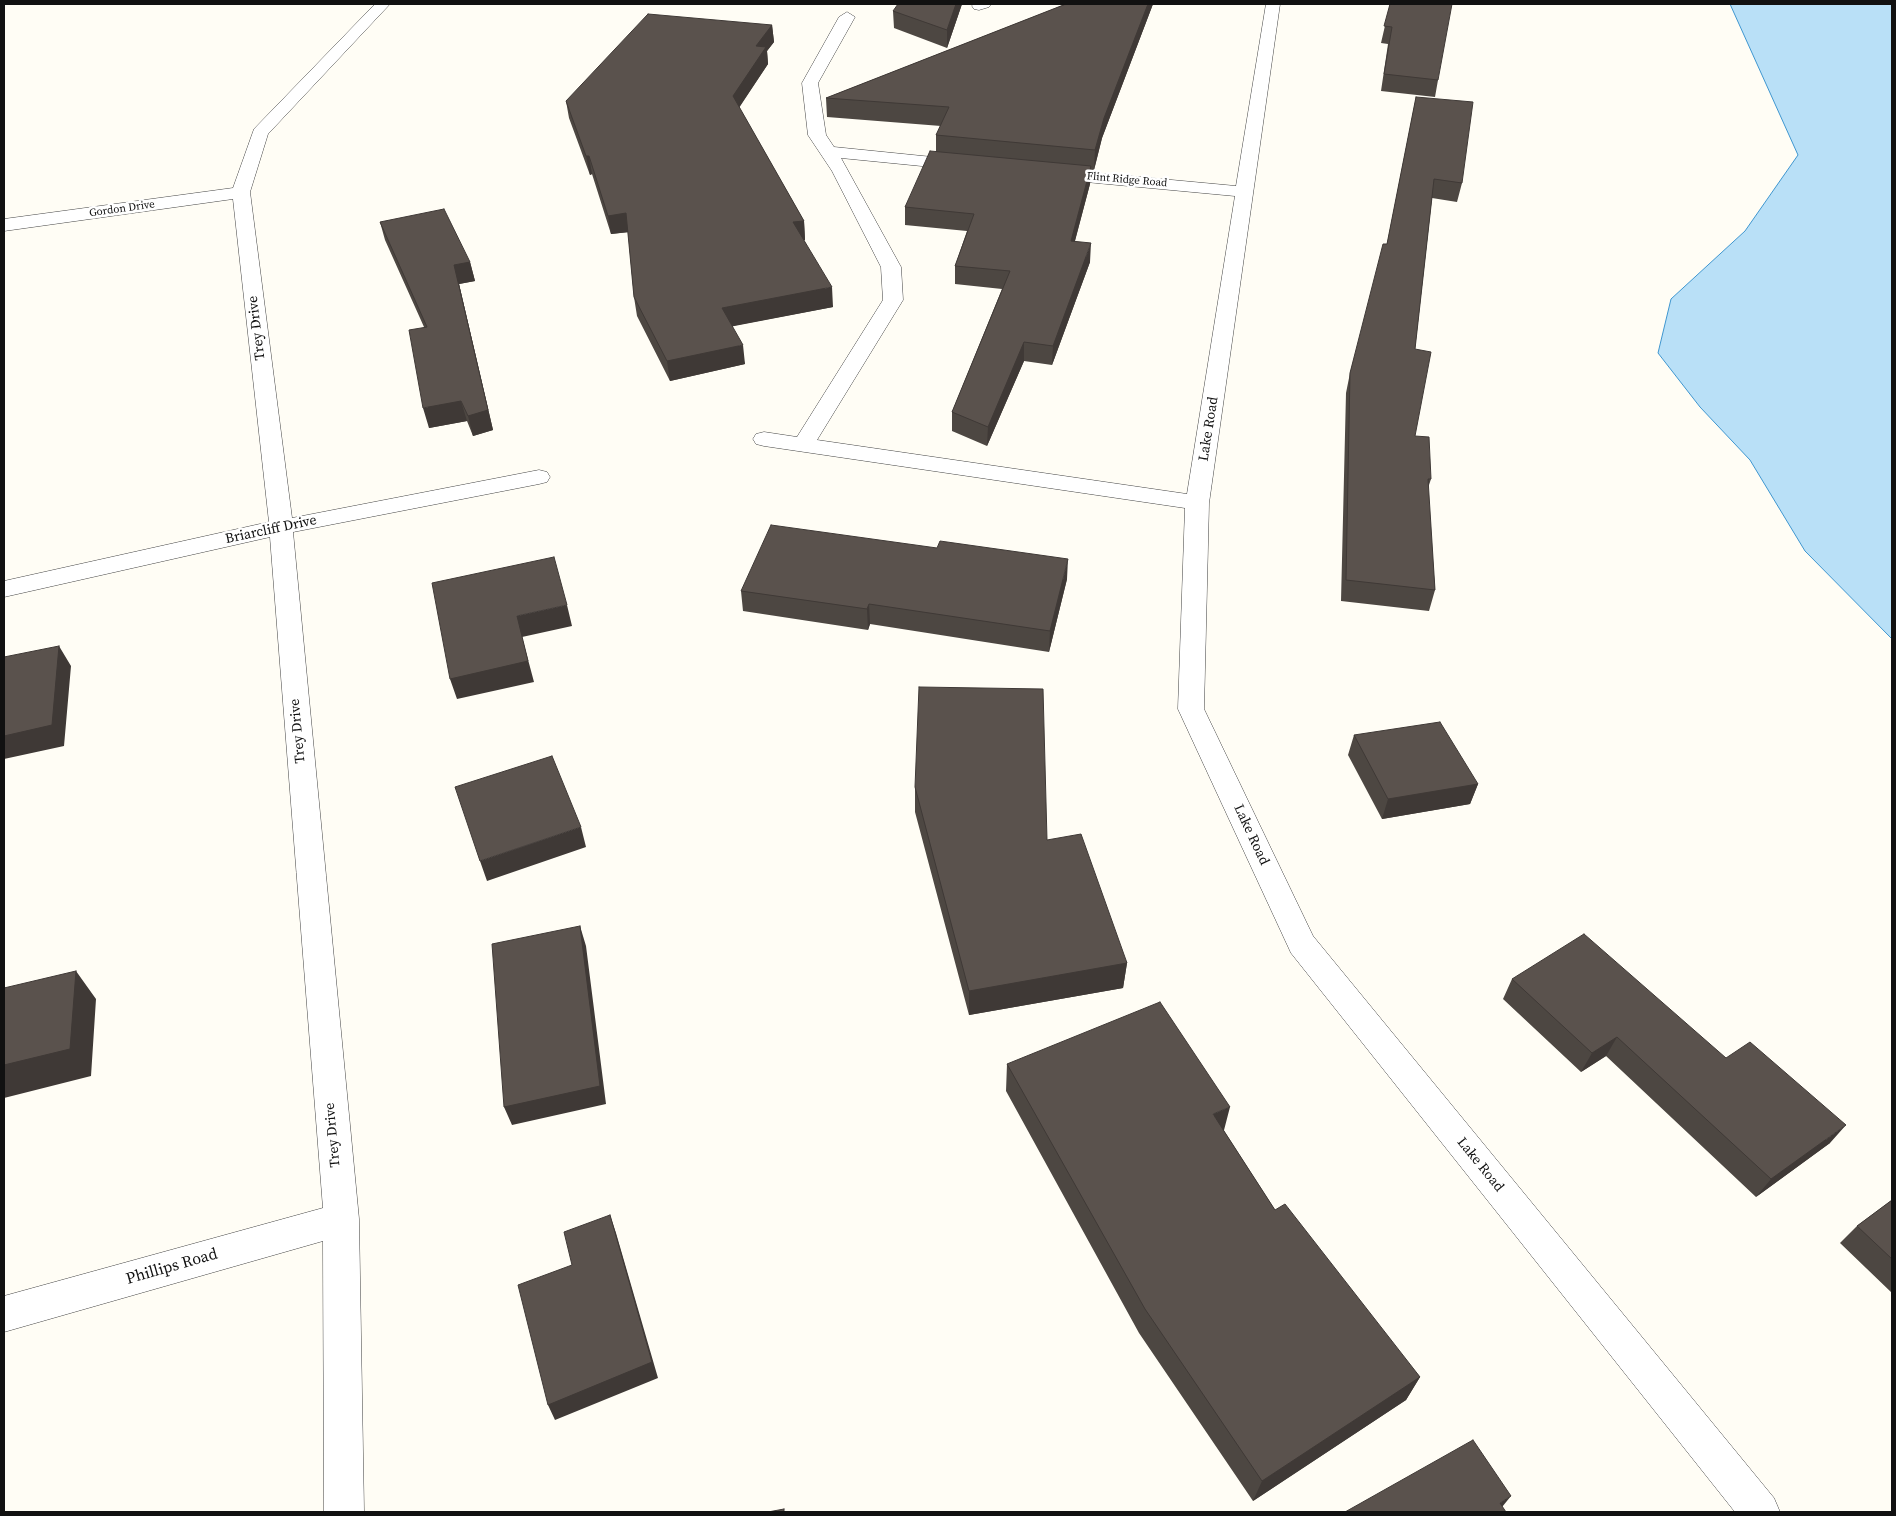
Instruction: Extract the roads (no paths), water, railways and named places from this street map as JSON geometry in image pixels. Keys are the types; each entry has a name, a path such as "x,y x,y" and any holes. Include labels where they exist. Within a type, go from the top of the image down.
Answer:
{"street":[{"name":"Trey Drive","path":"344,1512 341,1219 281,527 241,192 260,132 383,4"},
{"name":"Lake Road","path":"1273,4 1197,503 1191,709 1302,944 1760,1512"},
{"path":"803,445 893,300 891,267 841,171 817,135 810,83 847,18"},
{"path":"829,152 978,166"},
{"name":"Flint Ridge Road","path":"1037,172 1245,192"},
{"name":"Gordon Drive","path":"4,225 241,192"},
{"path":"764,439 1197,503"},
{"name":"Briarcliff Drive","path":"4,589 281,527 540,477"},
{"name":"Phillips Road","path":"4,1314 341,1219"}],"water":[{"path":"1730,4 1892,4 1892,639 1805,551 1750,460 1700,407 1658,353 1671,299 1745,231 1798,155"}]}
